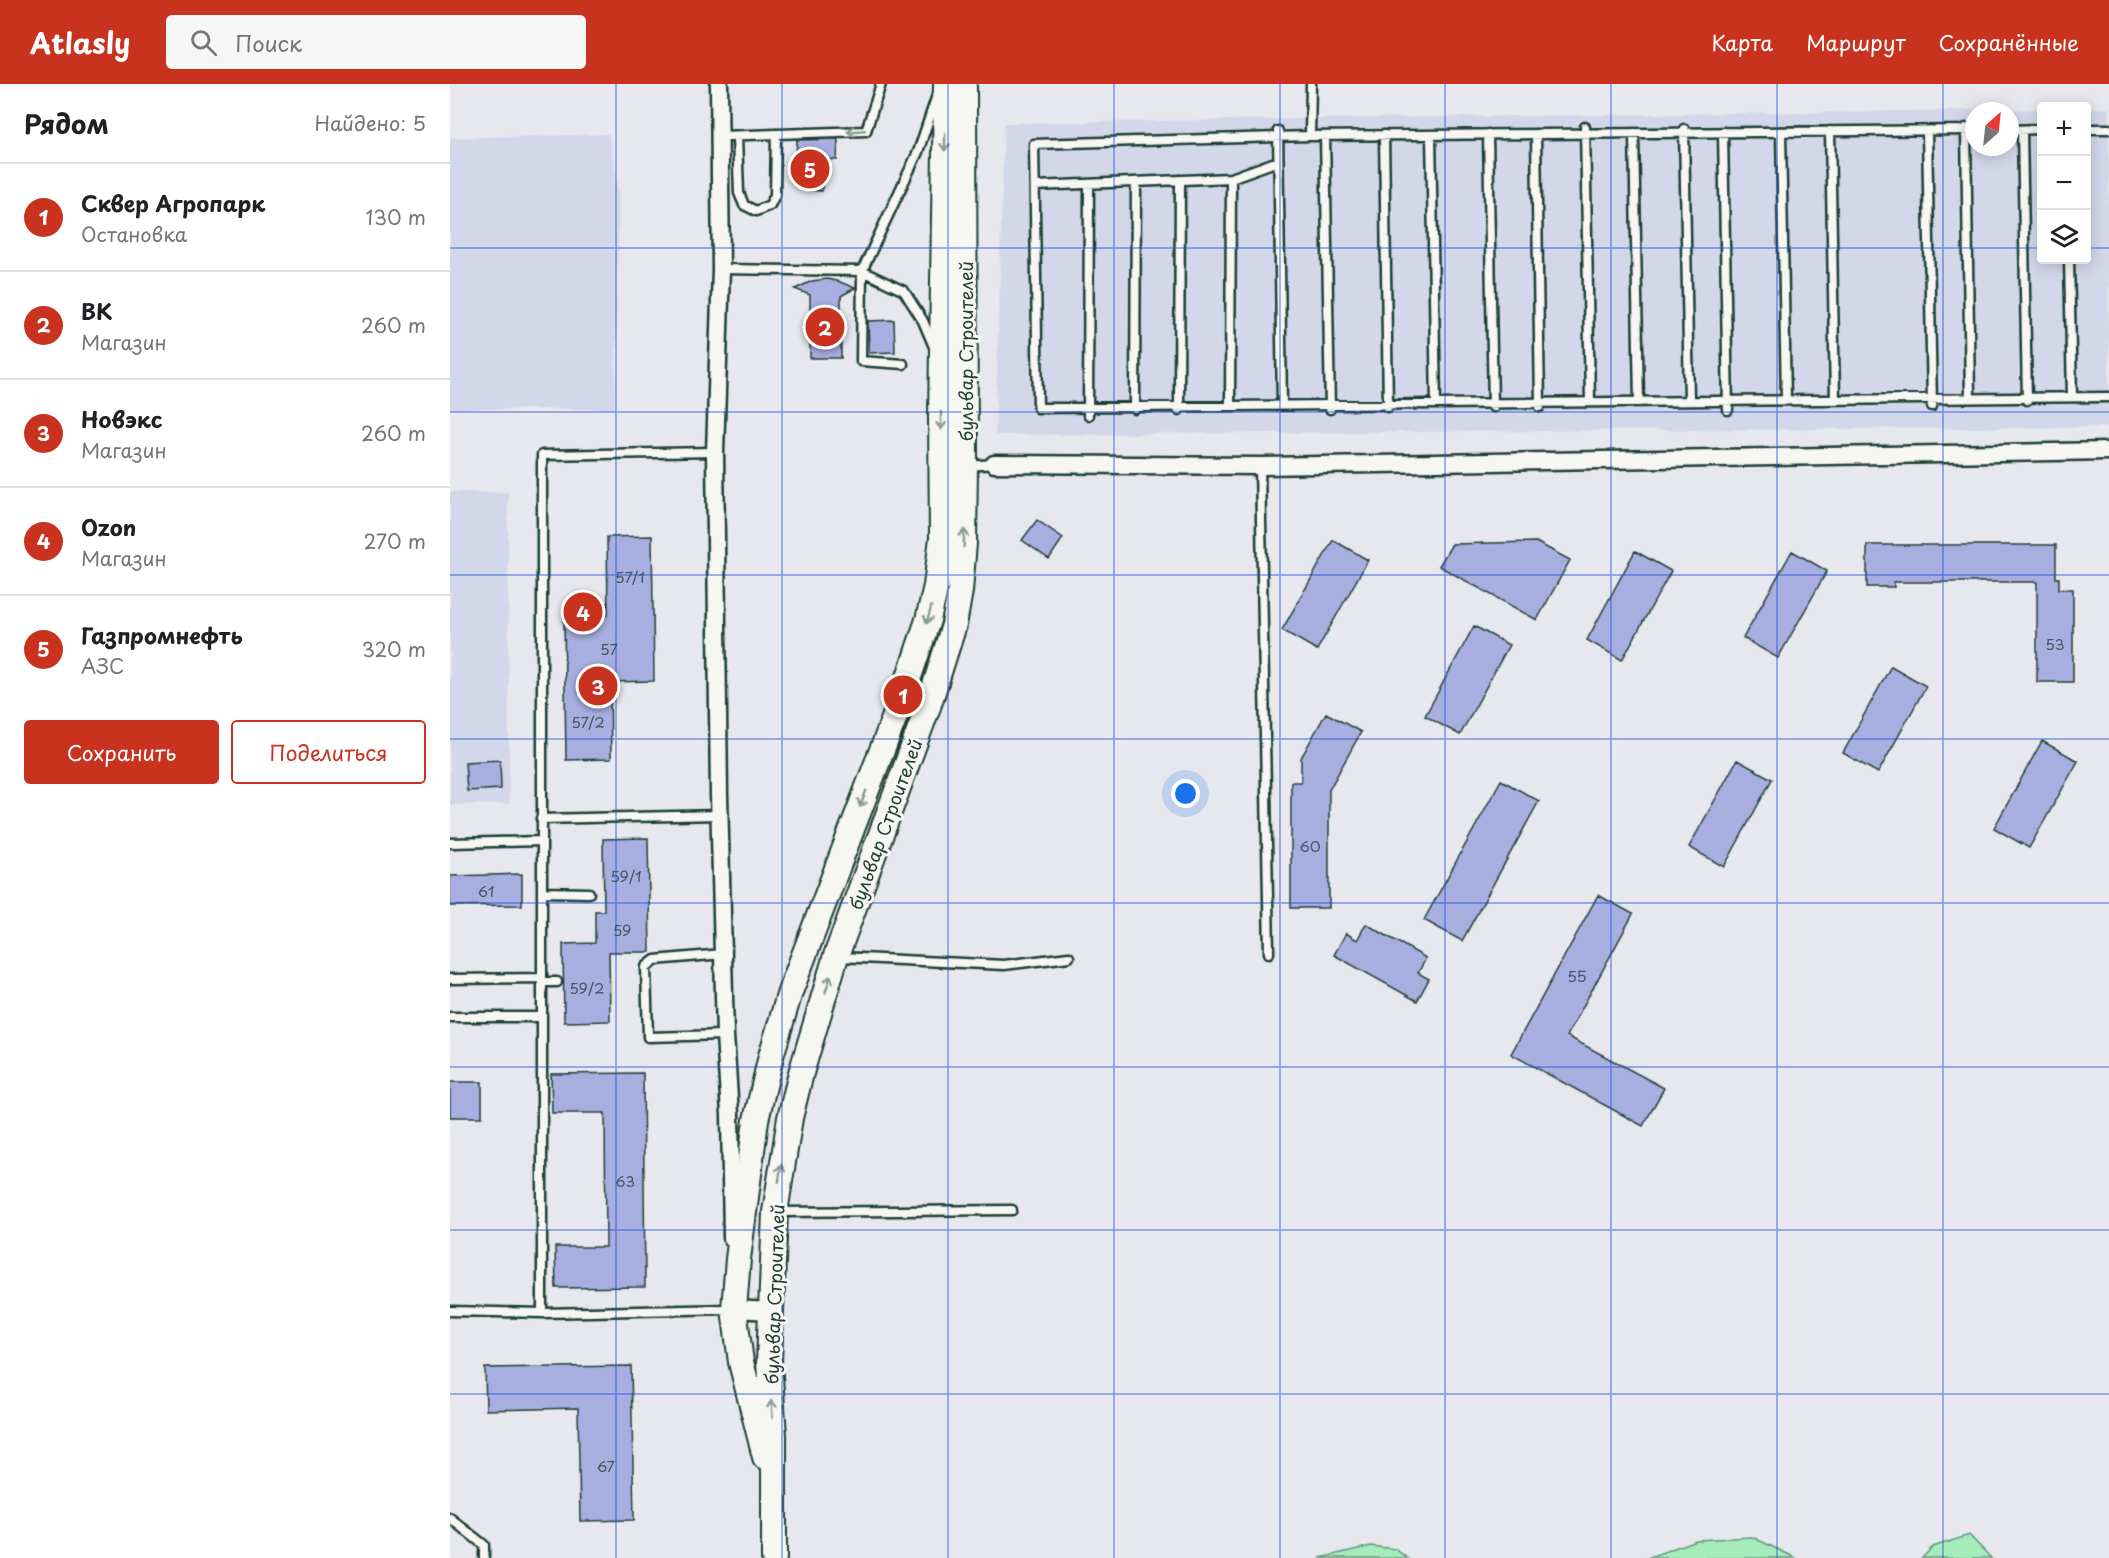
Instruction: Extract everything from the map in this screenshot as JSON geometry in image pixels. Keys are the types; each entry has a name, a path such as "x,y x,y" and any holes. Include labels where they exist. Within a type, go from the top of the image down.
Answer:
{"main road":[{"name":"бульвар Строителей","path":"774,1558 774,1436 769,1362 775,1212 789,1118 836,956 929,704 954,625 960,591 964,543 953,466 946,374 946,84"},
{"name":"бульвар Строителей","path":"774,1489 741,1362 734,1309 738,1258 756,1120 771,1056 790,992 903,695 928,620 936,586 960,405 964,84"}],"street":[{"name":"бульвар Строителей","path":"719,84 721,269 715,452 723,954 730,1114 734,1309"},
{"path":"994,464 1260,466 2109,451"},
{"path":"806,949 836,956"},
{"path":"730,1114 743,1120 756,1120"},
{"path":"734,1309 771,1311"}],"lane":[{"path":"719,136 866,131 881,84"},
{"path":"903,364 861,362 862,271 918,152 940,84"},
{"path":"1310,136 1311,84"},
{"path":"1965,129 1635,133 1585,130 1536,134 1325,136 1278,134 1034,144 1038,408 1088,411 1282,405 1330,407 1436,404 1540,405 1689,401 1728,405 1786,400 1932,402 1970,398 2109,397"},
{"path":"2026,399 2022,130 2037,129"},
{"path":"2091,129 2109,129"},
{"path":"1585,130 1590,402"},
{"path":"1927,130 1932,402"},
{"path":"1684,131 1689,401"},
{"path":"1830,131 1835,400"},
{"path":"1723,132 1728,405"},
{"path":"1781,132 1786,400"},
{"path":"1635,133 1639,402"},
{"path":"737,136 739,193 744,205 756,211 770,205 776,195 777,134"},
{"path":"1278,134 1282,405"},
{"path":"1488,134 1493,405"},
{"path":"1536,134 1540,405"},
{"path":"1384,135 1388,405"},
{"path":"1431,135 1436,404"},
{"path":"1325,136 1330,407"},
{"path":"1968,156 1970,398"},
{"path":"1035,186 1230,178 1278,161"},
{"path":"1230,178 1230,406"},
{"path":"1179,408 1180,180"},
{"path":"1135,408 1136,182"},
{"path":"1088,411 1089,184"},
{"path":"2069,264 2072,397"},
{"path":"721,269 862,271 904,291 923,321 946,374"},
{"path":"542,1313 542,455 715,452"},
{"path":"953,466 994,464"},
{"path":"1260,466 1269,952"},
{"path":"541,819 720,815"},
{"path":"450,843 541,841"},
{"path":"542,892 589,893"},
{"path":"723,954 656,960 646,967 648,1037 725,1035"},
{"path":"836,956 1004,965 1069,957"},
{"path":"450,979 557,982"},
{"path":"450,1017 541,1017"},
{"path":"775,1212 1012,1210"},
{"path":"450,1311 542,1313 734,1309"},
{"path":"450,1518 484,1545 484,1558"}],"shaded area":[{"path":"2091,108 2109,108 2109,427 995,435 1004,123 1965,110 1965,156 2019,156 2019,109 2037,109 2037,264 2091,264"},
{"path":"609,134 619,193 615,409 450,409 450,138"},
{"path":"450,492 508,492 509,804 450,805"}],"green space":[{"path":"1969,1535 1991,1558 1922,1558 1933,1547"},
{"path":"1752,1537 1796,1558 1647,1558 1696,1540"},
{"path":"1371,1546 1395,1549 1407,1558 1320,1558"}],"building":[{"path":"838,139 837,160 824,159 822,191 806,190 808,159 796,158 797,140"},
{"path":"827,279 855,288 841,296 841,358 810,358 810,295 795,289 812,281"},
{"path":"894,320 895,352 869,353 868,321"},
{"path":"1037,520 1063,538 1049,559 1022,540"},
{"path":"652,536 654,681 610,682 611,759 566,760 564,616 608,615 607,537"},
{"path":"1333,540 1368,560 1317,650 1282,630"},
{"path":"1536,542 1570,560 1537,620 1439,566 1452,544"},
{"path":"1867,545 2056,545 2056,578 2059,578 2059,589 2073,589 2073,682 2037,682 2037,582 1894,582 1894,587 1867,587"},
{"path":"1635,551 1671,571 1622,660 1587,640"},
{"path":"1792,551 1827,571 1778,658 1743,638"},
{"path":"1474,626 1509,645 1460,735 1425,716"},
{"path":"1891,666 1926,686 1878,773 1843,753"},
{"path":"1326,713 1361,732 1329,790 1329,908 1291,908 1291,782 1301,782 1301,758"},
{"path":"2042,741 2078,761 2029,848 1994,828"},
{"path":"500,760 501,789 467,791 465,762"},
{"path":"1737,760 1772,779 1724,867 1689,847"},
{"path":"1501,780 1539,801 1462,941 1424,920"},
{"path":"648,838 650,952 609,952 610,1021 564,1022 563,944 595,943 595,911 604,911 603,839"},
{"path":"522,874 522,905 450,906 450,876"},
{"path":"1598,895 1633,914 1567,1036 1664,1088 1643,1126 1511,1054"},
{"path":"1366,924 1426,958 1418,973 1429,979 1417,1001 1334,955 1346,933 1357,940"},
{"path":"643,1073 645,1287 556,1288 555,1247 606,1247 605,1113 552,1113 551,1074"},
{"path":"450,1082 482,1082 482,1117 450,1117"},
{"path":"631,1366 634,1520 580,1521 578,1408 486,1410 485,1368"}],"place":[{"name":"Газпромнефть","path":"810,169"},
{"name":"ВК","path":"825,327"},
{"name":"Ozon","path":"583,612"},
{"name":"Новэкс","path":"598,686"},
{"name":"Сквер Агропарк","path":"903,695"}]}
